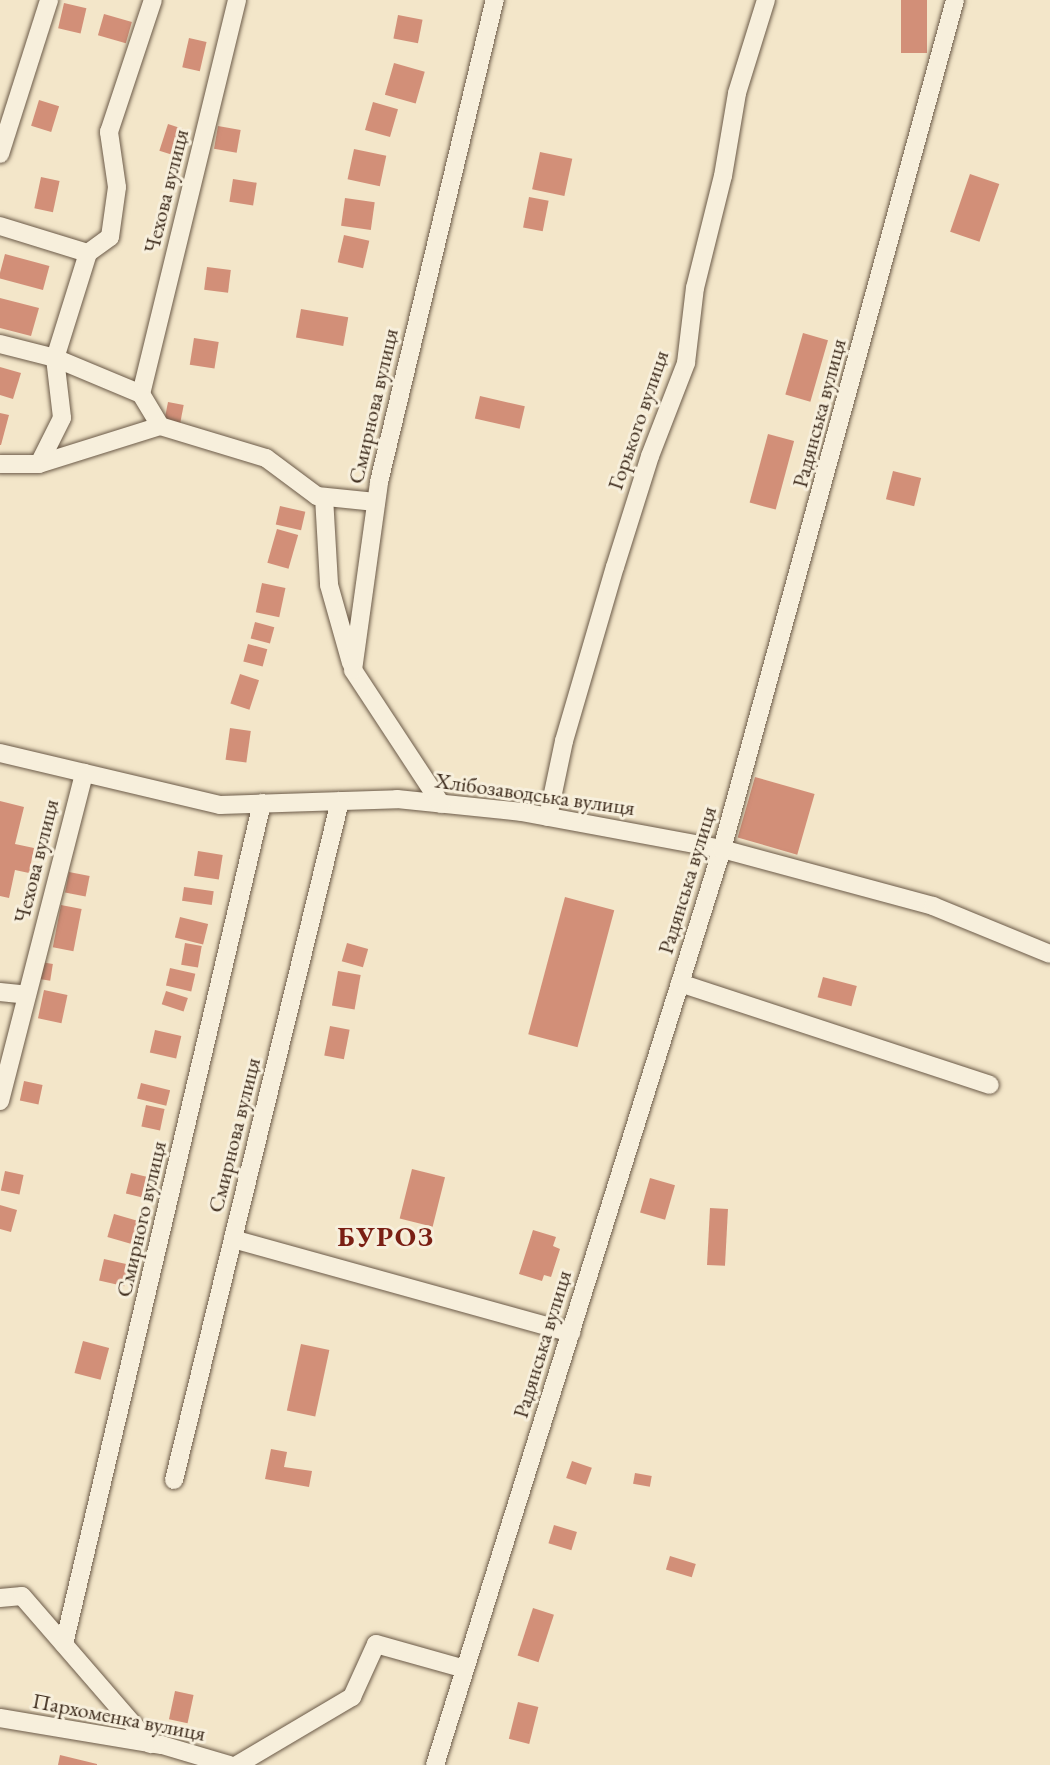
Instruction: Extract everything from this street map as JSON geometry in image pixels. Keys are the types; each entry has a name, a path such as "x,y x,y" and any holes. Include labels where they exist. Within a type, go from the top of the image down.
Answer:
{"street":[{"path":"0,154 49,0"},
{"path":"39,464 62,418 55,358 88,253 110,237 117,187 110,132 153,0"},
{"name":"Чехова вулиця","path":"141,394 237,0"},
{"name":"Смирнова вулиця","path":"353,670 376,502 495,0"},
{"name":"Горького вулиця","path":"548,817 564,741 615,567 650,456 686,363 695,288 723,176 737,93 766,0"},
{"name":"Радянська вулиця","path":"435,1765 722,849 955,0"},
{"path":"0,226 88,253"},
{"path":"0,344 55,358 141,394 160,426"},
{"path":"0,464 39,464 160,426 267,458 317,496 376,502"},
{"path":"324,497 329,585 353,670 441,804"},
{"name":"Хлібозаводська вулиця","path":"0,753 220,805 397,799 548,817 722,849 933,906 1050,954"},
{"name":"Чехова вулиця","path":"0,1101 84,773"},
{"name":"Смирнова вулиця","path":"174,1480 340,801"},
{"name":"Смирного вулиця","path":"64,1644 262,803"},
{"path":"680,983 990,1084"},
{"path":"0,993 27,995"},
{"path":"233,1239 571,1333"},
{"path":"0,1598 22,1596 150,1744"},
{"path":"237,1765 352,1697 376,1644 465,1669"},
{"name":"Пархоменка вулиця","path":"0,1718 150,1744 229,1765"}],"building":[{"path":"901,0 927,0 927,53 901,53"},
{"path":"64,3 86,8 81,34 58,28"},
{"path":"104,14 132,22 126,43 98,35"},
{"path":"398,15 423,20 418,43 393,39"},
{"path":"189,38 207,42 200,71 182,67"},
{"path":"394,63 425,72 416,104 385,95"},
{"path":"39,100 59,106 51,132 31,126"},
{"path":"373,102 398,109 390,137 365,130"},
{"path":"168,124 183,129 175,156 159,151"},
{"path":"218,126 241,130 237,153 214,149"},
{"path":"354,149 386,156 380,186 348,179"},
{"path":"540,152 572,159 564,196 532,189"},
{"path":"970,174 999,184 979,242 950,232"},
{"path":"41,177 60,181 53,212 34,208"},
{"path":"233,179 257,183 253,205 229,202"},
{"path":"529,197 549,201 543,231 523,227"},
{"path":"345,198 375,202 371,230 341,226"},
{"path":"344,235 369,241 363,268 338,262"},
{"path":"5,254 49,266 43,290 0,279"},
{"path":"207,267 231,270 228,293 204,290"},
{"path":"0,298 39,308 31,336 0,328"},
{"path":"301,309 348,317 343,346 296,338"},
{"path":"803,333 828,340 810,402 785,395"},
{"path":"194,338 219,342 214,369 190,365"},
{"path":"0,367 21,373 13,399 0,395"},
{"path":"480,396 525,406 520,429 475,418"},
{"path":"168,402 184,405 180,426 164,423"},
{"path":"0,413 9,415 1,445 0,445"},
{"path":"768,434 794,441 776,510 750,503"},
{"path":"893,471 921,478 914,506 886,499"},
{"path":"280,506 305,512 301,530 276,525"},
{"path":"277,529 298,535 289,569 267,563"},
{"path":"262,583 285,588 279,617 256,612"},
{"path":"255,622 274,627 270,644 251,638"},
{"path":"248,644 267,649 263,667 243,661"},
{"path":"240,674 259,680 249,710 230,703"},
{"path":"230,728 251,731 246,763 226,760"},
{"path":"755,777 815,794 797,855 738,838"},
{"path":"0,801 24,807 15,844 34,848 29,873 15,870 9,898 0,896"},
{"path":"198,851 223,855 219,880 194,876"},
{"path":"69,872 90,876 86,897 65,893"},
{"path":"184,887 214,891 212,905 182,901"},
{"path":"565,897 614,910 578,1047 528,1034"},
{"path":"61,905 82,909 73,951 53,947"},
{"path":"180,917 208,924 203,944 175,937"},
{"path":"185,943 202,946 198,968 181,965"},
{"path":"347,943 368,949 363,967 342,961"},
{"path":"41,962 53,964 50,981 38,979"},
{"path":"170,968 195,974 191,991 166,986"},
{"path":"338,971 361,975 355,1009 332,1005"},
{"path":"823,977 857,986 851,1006 818,997"},
{"path":"44,990 67,995 61,1023 38,1018"},
{"path":"166,991 188,998 184,1011 162,1004"},
{"path":"330,1026 350,1030 344,1059 324,1055"},
{"path":"155,1030 181,1036 176,1058 150,1052"},
{"path":"24,1081 43,1085 38,1105 20,1101"},
{"path":"141,1083 170,1090 166,1106 137,1099"},
{"path":"146,1105 165,1109 160,1130 141,1127"},
{"path":"412,1169 445,1177 433,1227 400,1218"},
{"path":"5,1171 24,1175 19,1195 1,1191"},
{"path":"131,1173 147,1177 141,1197 126,1193"},
{"path":"650,1178 675,1185 665,1220 640,1213"},
{"path":"0,1205 17,1210 11,1232 0,1229"},
{"path":"710,1208 728,1209 725,1266 707,1265"},
{"path":"114,1214 139,1221 132,1244 107,1237"},
{"path":"533,1230 556,1237 553,1246 560,1249 551,1277 544,1275 542,1281 519,1274"},
{"path":"104,1259 129,1265 124,1286 99,1280"},
{"path":"83,1341 109,1348 101,1380 74,1373"},
{"path":"301,1344 329,1350 315,1417 287,1411"},
{"path":"271,1449 287,1452 284,1467 312,1471 309,1487 265,1479"},
{"path":"572,1461 592,1468 586,1485 566,1478"},
{"path":"635,1473 652,1476 650,1487 633,1484"},
{"path":"554,1525 577,1532 571,1550 548,1543"},
{"path":"670,1556 696,1564 692,1577 666,1569"},
{"path":"533,1608 554,1615 538,1662 518,1656"},
{"path":"175,1691 194,1695 188,1723 169,1719"},
{"path":"518,1702 538,1707 529,1744 509,1739"},
{"path":"60,1755 97,1764 97,1765 58,1765"}],"district":[{"name":"БУРОЗ","path":"386,1236"}]}
